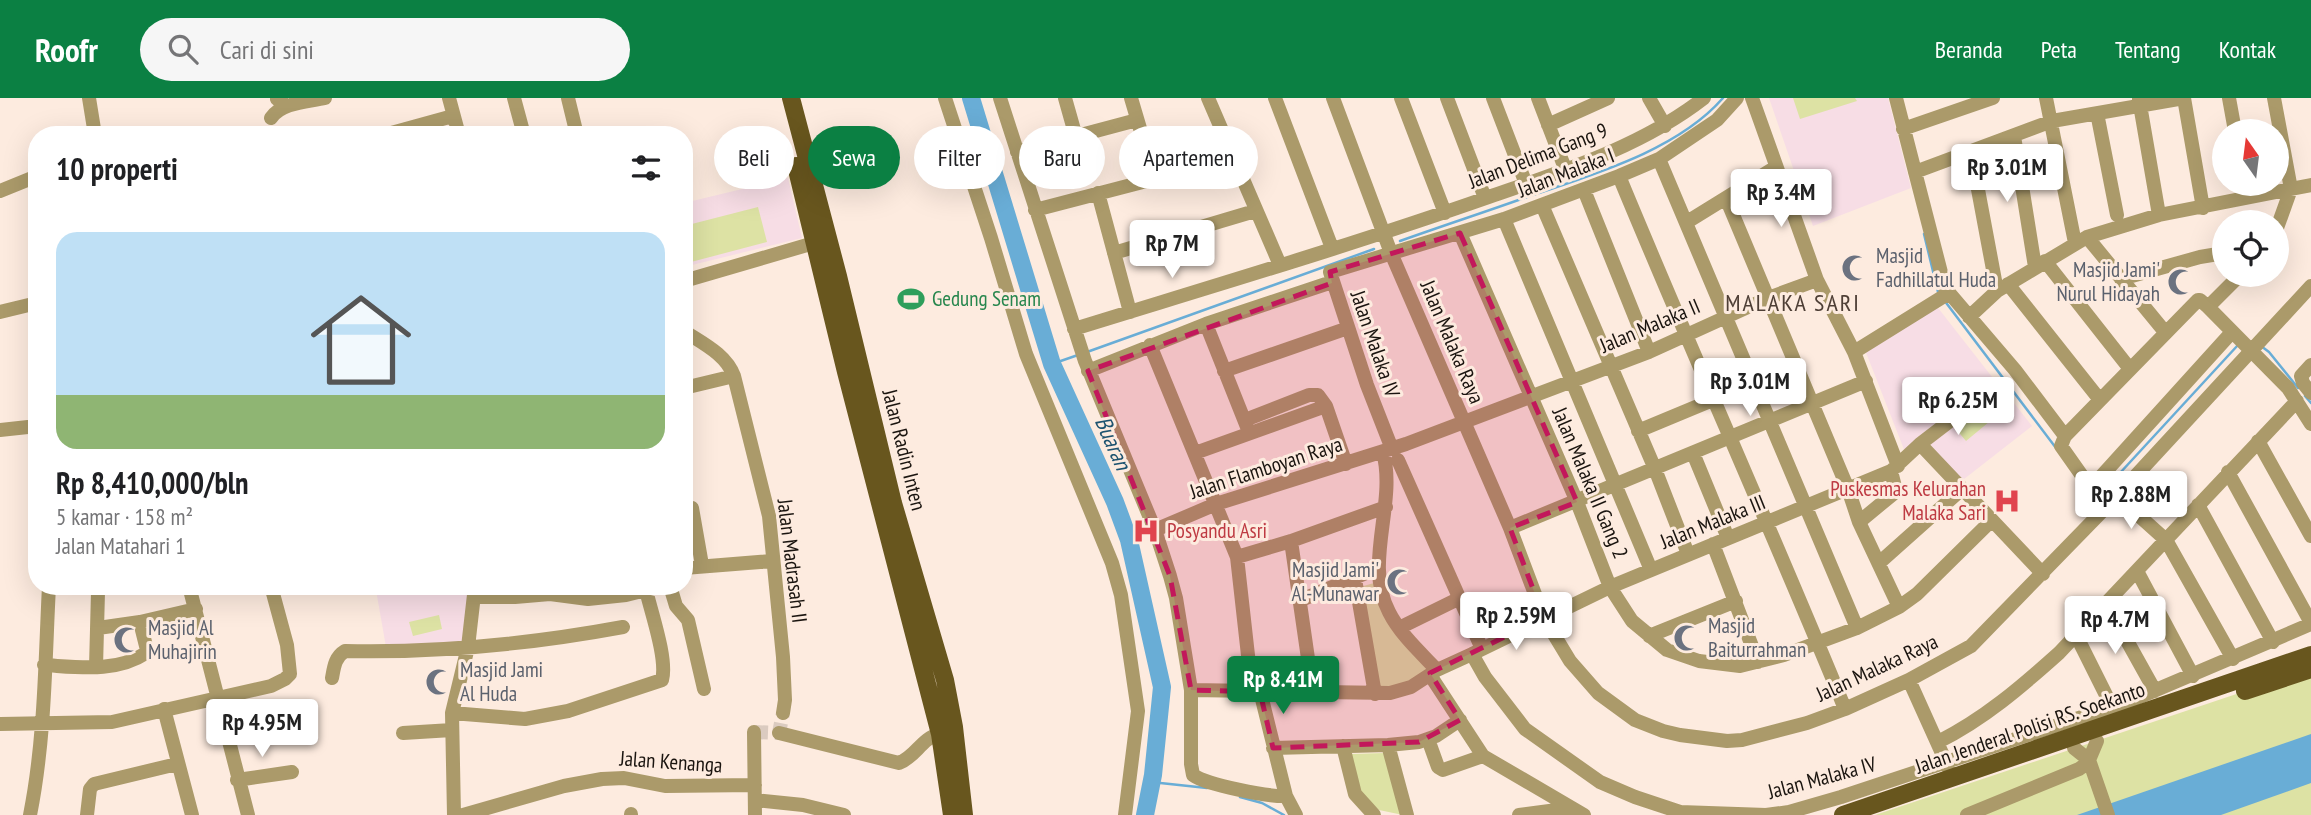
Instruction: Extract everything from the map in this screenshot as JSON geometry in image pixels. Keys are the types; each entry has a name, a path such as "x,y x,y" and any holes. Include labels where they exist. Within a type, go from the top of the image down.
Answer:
{"main road":[{"name":"Jalan Radin Inten","path":"779,98 814,243 945,680 954,727 964,815"},
{"name":"Jalan Radin Inten","path":"791,98 838,276 853,370 940,734 952,815"},
{"name":"Jalan Jenderal Polisi RS. Soekanto","path":"1843,815 1950,771 2311,655"},
{"name":"Jalan Jenderal Polisi RS. Soekanto","path":"1875,815 2311,669"}],"street":[{"path":"89,98 94,126"},
{"path":"271,118 279,110 289,106 325,98"},
{"path":"449,98 456,126"},
{"path":"514,98 522,126"},
{"path":"568,98 575,126"},
{"path":"945,98 1026,354 1112,563 1121,595 1138,711 1125,815"},
{"path":"1000,98 1086,366 1155,530 1177,598 1191,690 1193,775 1202,780 1237,788 1286,796"},
{"path":"1065,98 1073,126"},
{"path":"1131,98 1140,126"},
{"path":"1208,98 1221,126"},
{"path":"1275,98 1332,248"},
{"name":"Jalan Malaka Raya","path":"1333,98 1391,253 1510,528 1544,618 1570,661 1598,693 1635,720 1662,731 1697,738 1742,740 1807,723 1909,680 1971,646 2117,496 2247,342 2311,286"},
{"path":"1401,98 1445,213"},
{"path":"1447,98 1485,198"},
{"path":"1493,98 1526,184"},
{"path":"1538,98 1566,171"},
{"path":"1548,125 1590,102 1608,98"},
{"path":"1649,98 1665,126"},
{"name":"Jalan Delima Gang 9","path":"1077,336 1130,312 1445,213 1566,171 1665,126 1704,98"},
{"name":"Jalan Malaka I","path":"1391,253 1504,219 1659,159 1717,120 1737,98"},
{"path":"1752,98 1817,280 1854,352 1895,468 1893,494 1859,522"},
{"path":"1896,98 1945,296 1969,317 2015,370 2063,441 2085,480 2097,481 2247,342"},
{"path":"1903,129 1993,98"},
{"path":"2046,98 2081,240 2122,279 2165,332"},
{"path":"1915,172 2052,121 2139,102 2184,98 2203,208"},
{"path":"2229,98 2233,119"},
{"path":"2274,98 2291,189 2283,210"},
{"path":"2139,102 2159,215"},
{"path":"2097,113 2118,222"},
{"path":"417,126 453,116"},
{"path":"1105,129 1138,120"},
{"path":"2014,136 2040,264 2130,369"},
{"path":"1971,152 2002,287 2100,400"},
{"path":"1659,159 1857,628"},
{"path":"1687,222 1776,167"},
{"path":"1619,176 1732,437 1765,522 1845,709"},
{"path":"0,191 28,180"},
{"path":"2291,189 2311,186"},
{"path":"1035,210 1119,187"},
{"path":"1247,189 1280,265"},
{"path":"1584,190 1649,352"},
{"path":"1098,193 1130,312"},
{"path":"1969,317 2002,287 2081,240 2118,222 2203,208 2231,196"},
{"path":"1726,198 1848,489 1859,522 1899,607"},
{"path":"1542,205 1688,554"},
{"path":"1114,253 1255,211"},
{"path":"1504,219 1651,570"},
{"name":"Jalan Malaka II Gang 2","path":"1460,233 1577,502 1610,587 1632,621 1667,650 1699,661 1740,666 1857,628 1899,607 1933,580 1992,520"},
{"path":"693,278 814,243"},
{"name":"Jalan Malaka IV","path":"1391,253 1330,272 1332,282 1391,454 1458,599 1485,677 1516,718 1548,747 1600,782 1635,797 1680,812 1779,814 1950,771 2193,676 2311,624"},
{"path":"2122,279 2212,255"},
{"name":"Jalan Malaka II","path":"1463,422 1649,352 1768,298 1817,280"},
{"path":"1086,366 1332,282"},
{"path":"2208,307 2228,287"},
{"path":"1854,352 1945,296"},
{"path":"1938,741 1967,727 2022,687 2076,635 2258,440 2306,410 2247,342 2197,300 2063,441"},
{"path":"0,312 28,305"},
{"path":"1206,324 1247,426"},
{"path":"1224,371 1348,328"},
{"name":"Jalan Madrasah II","path":"693,337 720,355 731,367 769,516 783,657 783,713"},
{"path":"1150,345 1237,557 1256,691 1286,796 1296,815"},
{"path":"2308,368 2301,379 2311,393"},
{"path":"693,386 733,376"},
{"path":"1510,528 1866,381"},
{"path":"1638,431 1715,399"},
{"name":"Jalan Malaka III","path":"1544,618 1610,587 1895,468 1920,444 1976,401"},
{"path":"1195,453 1247,426 1326,407 1346,464"},
{"name":"Jalan Flamboyan Raya","path":"1155,530 1216,504 1346,464 1391,454 1463,422"},
{"path":"0,430 28,427"},
{"path":"2258,440 2311,536"},
{"path":"1920,444 2043,574"},
{"path":"1693,453 1728,538"},
{"name":"Jalan Malaka IV","path":"1391,454 1378,568 1383,598 1399,628 1434,672 1483,755"},
{"path":"2228,472 2311,624"},
{"path":"1879,563 1962,489"},
{"path":"2117,496 2166,540 2233,659"},
{"path":"2198,505 2273,642"},
{"path":"1237,557 1386,507"},
{"path":"693,514 702,565"},
{"path":"1291,541 1313,693"},
{"path":"1713,544 1758,662"},
{"path":"693,566 772,561"},
{"path":"1301,600 1378,568"},
{"path":"2137,571 2193,676"},
{"path":"1355,579 1375,694"},
{"path":"30,815 36,788 49,595"},
{"path":"96,667 99,595"},
{"path":"192,595 247,815"},
{"path":"0,724 104,723 271,686 290,674 284,635 273,595"},
{"path":"454,815 452,713 468,647 474,595"},
{"path":"499,595 538,595"},
{"path":"558,595 588,599 611,595"},
{"path":"452,713 525,719 568,711 662,680 658,636 647,595"},
{"path":"673,595 676,606 685,614 689,623 704,689"},
{"path":"1399,628 1458,599"},
{"path":"1649,636 1735,601"},
{"path":"2106,603 2155,691"},
{"path":"97,628 140,622 196,609"},
{"path":"1191,690 1375,694 1399,691 1544,618"},
{"path":"44,665 96,667 132,661 146,653 147,645 140,622"},
{"path":"332,678 339,654 345,651 428,651 576,636 623,627"},
{"path":"2076,635 2112,707"},
{"path":"1909,680 1950,771"},
{"path":"164,709 192,815"},
{"path":"1273,748 1388,745 1429,739 1460,720"},
{"path":"403,733 452,730"},
{"path":"754,732 755,808 803,804 844,815"},
{"path":"779,733 899,763 913,756 926,739 940,734"},
{"path":"1429,739 1438,767 1443,770 1483,755 1578,811"},
{"path":"1967,815 2079,769 2089,762 2097,741"},
{"path":"1388,745 1407,815"},
{"path":"1343,746 1353,791 1374,815"},
{"path":"2074,748 2089,762 2108,815"},
{"path":"87,815 90,789 94,784 177,764"},
{"path":"237,780 292,772"},
{"name":"Jalan Kenanga","path":"463,815 564,786 602,779 624,778 665,786 755,785"},
{"path":"1519,815 1578,811"}],"highlighted area":[{"path":"1460,233 1577,502 1510,528 1544,618 1430,673 1460,720 1419,742 1273,748 1260,692 1191,690 1170,576 1088,371 1332,283 1330,272"}],"shaded area":[{"path":"1769,98 1888,98 1911,188 1813,226"},
{"path":"742,189 791,189 802,238 693,265 693,201"},
{"path":"1935,304 1996,382 1905,452 1865,350"},
{"path":"1999,384 2032,426 1959,483 1927,441"},
{"path":"377,595 471,595 462,645 386,647"}],"green space":[{"path":"1793,98 1855,98 1857,101 1800,119"},
{"path":"758,207 767,242 693,261 693,224"},
{"path":"1980,410 1989,422 1966,441 1956,429"},
{"path":"1374,583 1377,602 1430,670 1389,691 1378,690 1360,587"},
{"path":"439,615 442,629 413,636 409,622"},
{"path":"2311,669 2311,815 1875,815"},
{"path":"1385,753 1403,815 1379,810 1360,793 1351,754"}],"water":[{"path":"2311,734 2311,783 2221,815 2077,815"}],"waterway":[{"name":"Buaran","path":"971,98 1052,364 1115,502 1129,540 1162,687 1153,775 1145,815"},
{"path":"1400,241 1632,159 1682,133 1704,117 1723,98"},
{"path":"1924,234 1938,292"},
{"path":"1087,352 1374,249"},
{"path":"1944,300 2056,448"},
{"path":"2087,486 2092,491 2099,492 2108,486 2238,345"},
{"path":"2261,346 2298,388"},
{"path":"1052,364 1078,355"},
{"path":"2305,396 2311,403"},
{"path":"1151,782 1207,788"},
{"path":"1240,797 1262,803 1284,815"}],"tunnel":[{"path":"754,732 779,733 783,713"}],"place":[{"name":"Masjid Fadhillatul Huda","path":"1855,268"},
{"name":"Masjid Jami' Nurul Hidayah","path":"2181,282"},
{"name":"Gedung Senam","path":"911,299"},
{"name":"Puskesmas Kelurahan Malaka Sari","path":"2007,501"},
{"name":"Posyandu Asri","path":"1146,531"},
{"name":"Masjid Jami' Al-Munawar","path":"1400,582"},
{"name":"Masjid Baiturrahman","path":"1687,638"},
{"name":"Masjid Al Muhajirin","path":"127,640"},
{"name":"Masjid Jami Al Huda","path":"439,682"}],"district":[{"name":"MALAKA SARI","path":"1793,303"}]}
